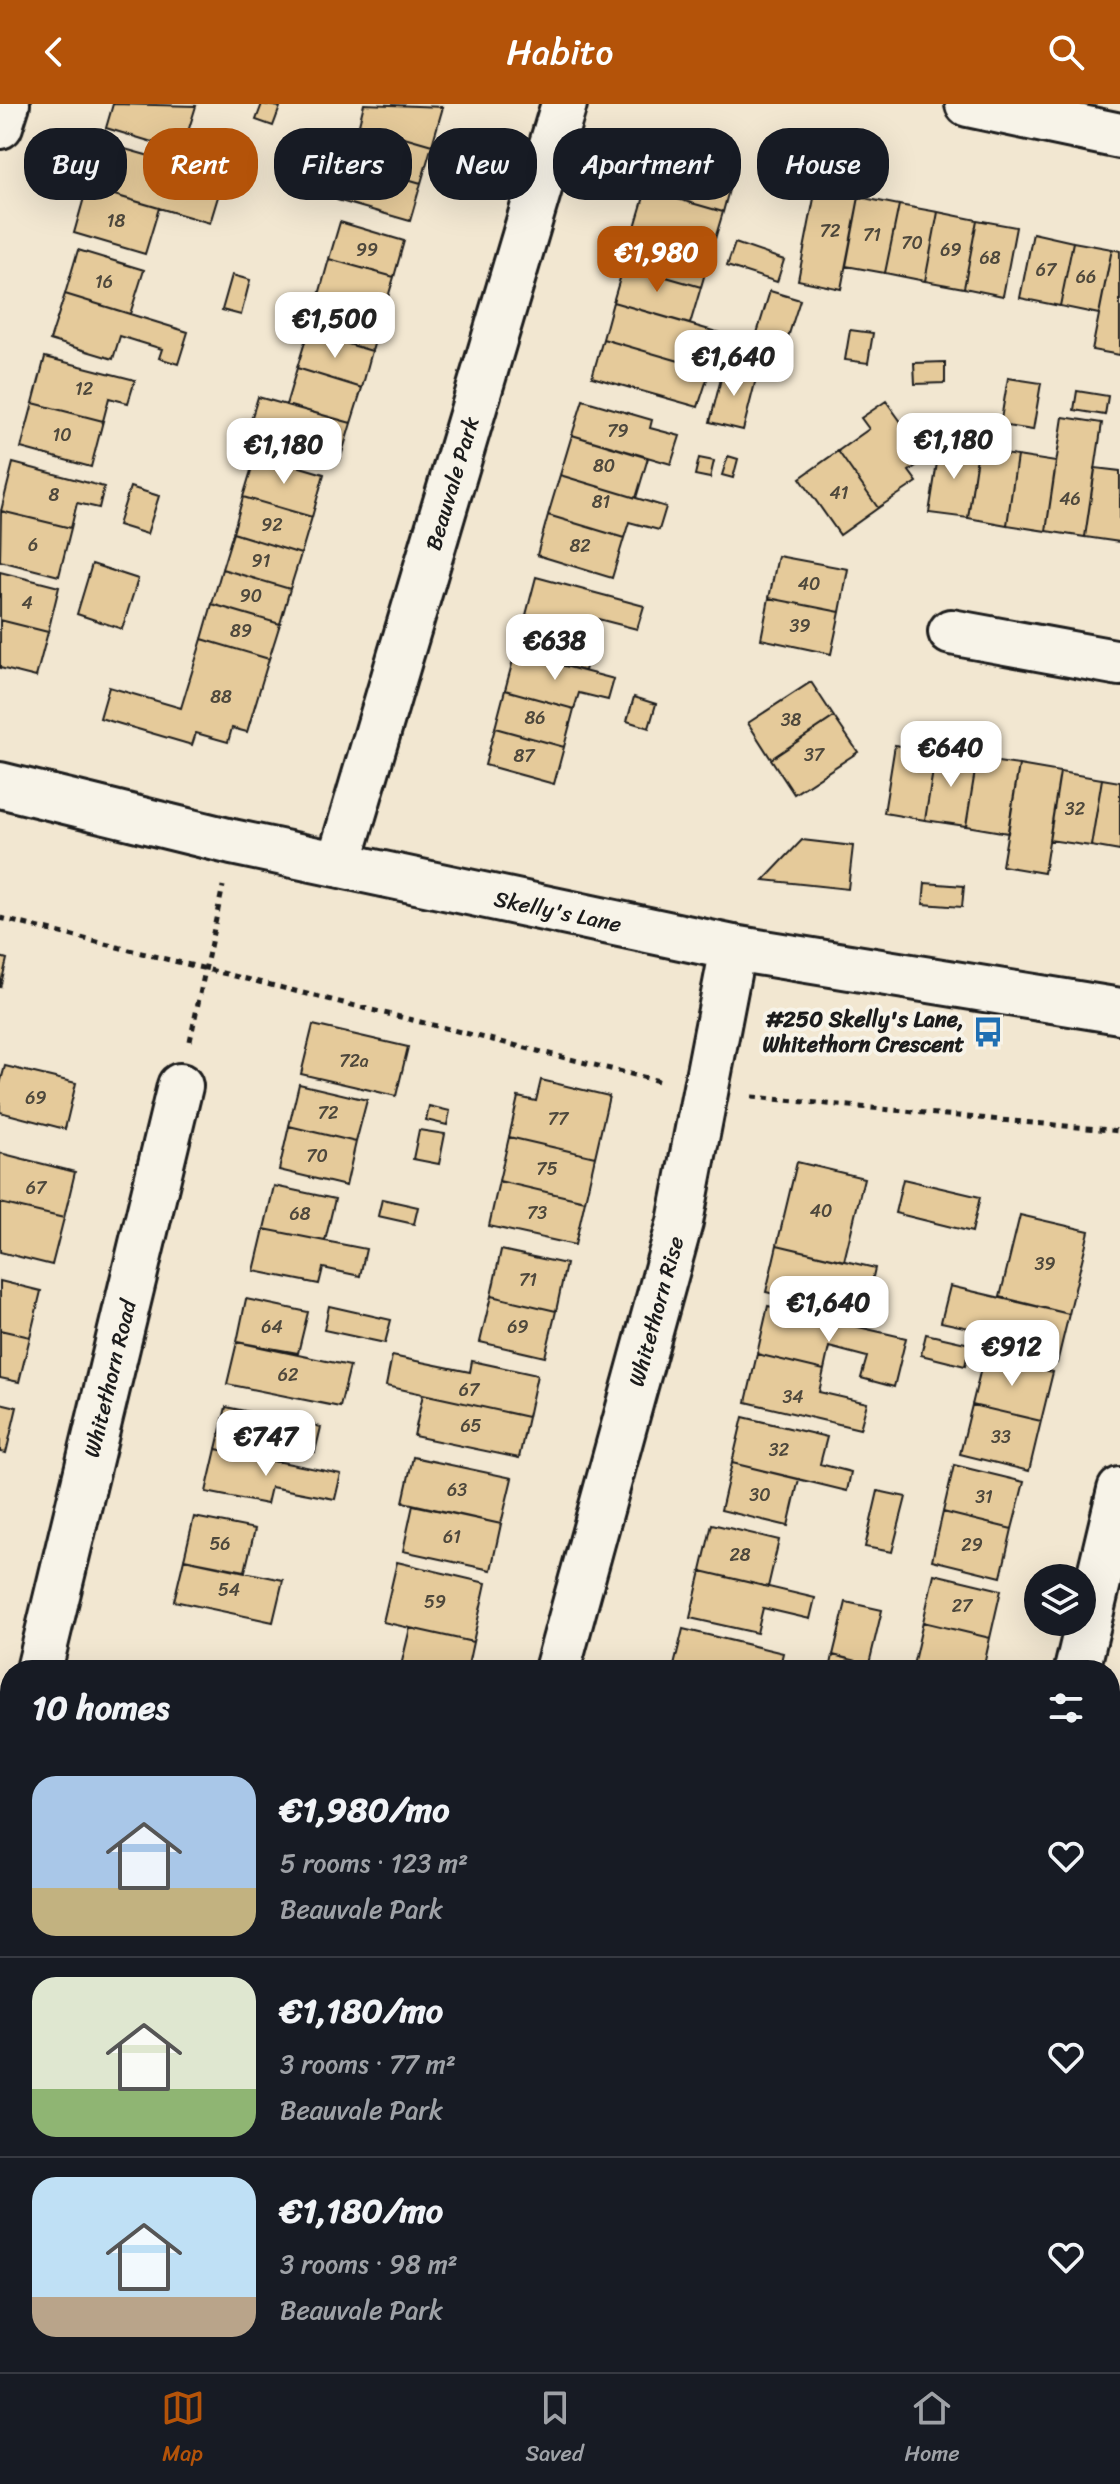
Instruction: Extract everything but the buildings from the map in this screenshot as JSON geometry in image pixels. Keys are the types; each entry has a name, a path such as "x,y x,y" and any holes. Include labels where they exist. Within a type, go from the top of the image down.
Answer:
{"street":[{"path":"0,126 7,104"},
{"name":"Beauvale Park","path":"339,863 564,104"},
{"path":"968,104 1120,136"},
{"path":"951,632 1120,663"},
{"name":"Skelly's Lane","path":"0,785 232,842 733,948 1120,1011"},
{"name":"Whitethorn Rise","path":"560,1660 680,1222 733,948"},
{"name":"Whitethorn Road","path":"41,1660 180,1086"},
{"path":"1079,1660 1120,1490"}],"path":[{"path":"180,1086 232,842"},
{"path":"0,918 705,1092 1120,1131"}],"place":[{"name":"#250 Skelly's Lane, Whitethorn Crescent","path":"988,1032"}]}
